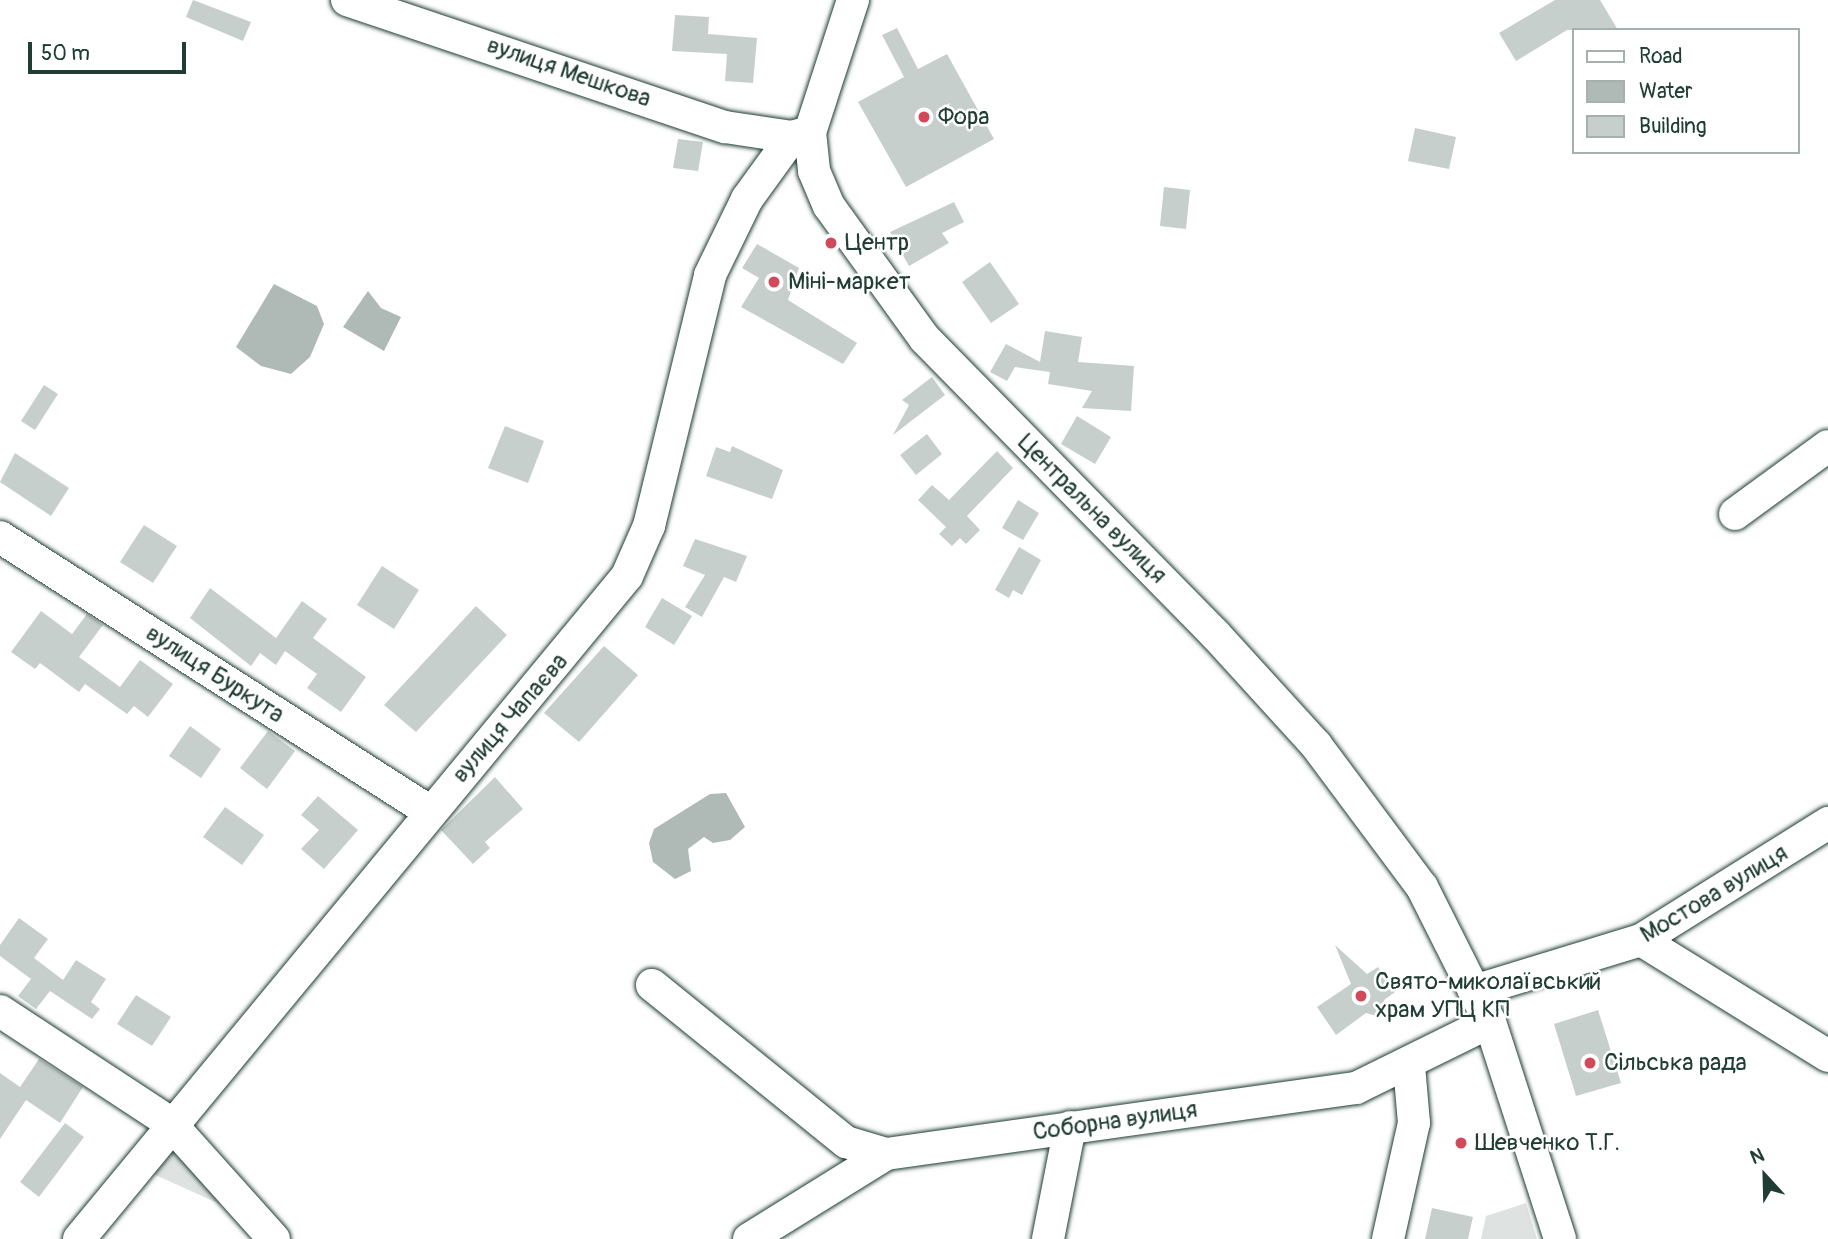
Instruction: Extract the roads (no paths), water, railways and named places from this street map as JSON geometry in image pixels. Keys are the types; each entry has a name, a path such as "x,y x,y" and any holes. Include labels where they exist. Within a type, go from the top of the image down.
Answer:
{"street":[{"name":"вулиця Мешкова","path":"347,0 725,127 801,135"},
{"name":"Центральна вулиця","path":"853,0 801,135 829,206 925,339 1316,745 1422,887 1490,1023 1560,1239"},
{"name":"вулиця Чапаєва","path":"79,1239 169,1122 627,576 649,526 710,275 747,199 801,135"},
{"path":"1735,514 1828,446"},
{"name":"вулиця Буркута","path":"0,537 429,811"},
{"name":"Мостова вулиця","path":"1474,991 1641,940 1827,825"},
{"path":"1641,940 1828,1056"},
{"path":"652,985 845,1142 886,1154"},
{"path":"0,1011 169,1122 274,1239"},
{"name":"Соборна вулиця","path":"748,1239 886,1154 1356,1088 1409,1066 1490,1023"},
{"path":"1388,1239 1414,1123 1409,1066"},
{"path":"1048,1239 1070,1127"}],"water":[{"path":"274,284 317,306 324,324 310,357 291,374 261,366 236,347"},
{"path":"368,291 381,308 401,317 384,351 343,327"},
{"path":"726,793 745,827 730,840 713,843 704,837 688,849 691,871 675,879 653,862 649,843 654,829 710,794"}],"place":[{"name":"Фора","path":"924,117"},
{"name":"Центр","path":"831,243"},
{"name":"Міні-маркет","path":"774,282"},
{"name":"Свято-миколаївський храм УПЦ КП","path":"1361,996"},
{"name":"Сільська рада","path":"1590,1063"},
{"name":"Шевченко Т.Г.","path":"1461,1143"}]}
